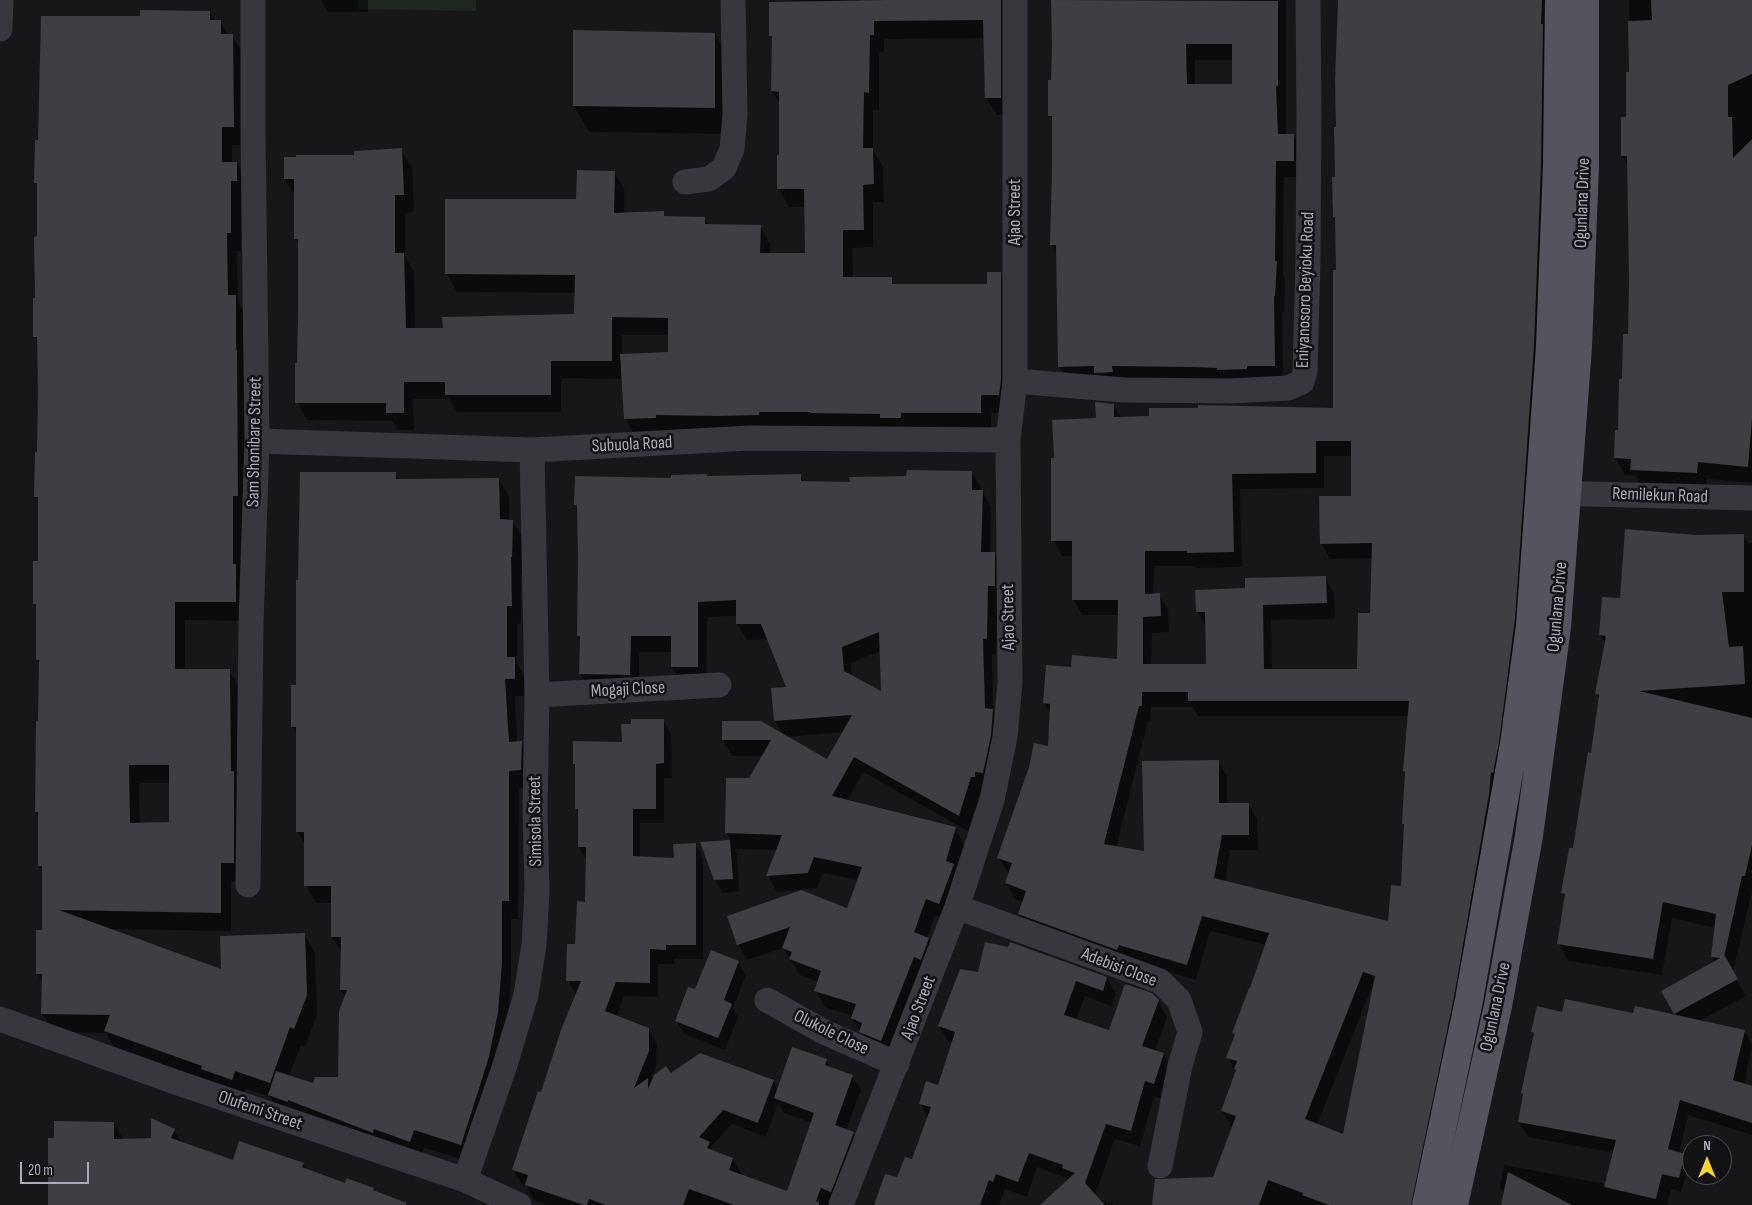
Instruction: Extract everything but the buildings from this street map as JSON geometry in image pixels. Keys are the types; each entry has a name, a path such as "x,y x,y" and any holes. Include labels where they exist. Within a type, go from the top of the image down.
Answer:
{"main road":[{"name":"Ogunlana Drive","path":"1426,1205 1469,1000 1514,744 1530,626 1552,298 1557,165 1559,0"},
{"name":"Ogunlana Drive","path":"1454,1205 1498,1006 1529,836 1557,627 1578,347 1585,165 1585,0"}],"street":[{"path":"0,29 1,0"},
{"name":"Sam Shonibare Street","path":"248,885 251,624 257,441 253,0"},
{"path":"685,182 708,179 724,168 732,149 735,114 734,0"},
{"name":"Ajao Street","path":"841,1205 958,907 992,800 1005,737 1010,683 1008,440 1015,381 1014,0"},
{"name":"Eniyanosoro Beyioku Road","path":"1015,381 1124,390 1231,391 1288,388 1302,382 1305,372 1308,263 1308,0"},
{"name":"Subuola Road","path":"257,441 532,450 750,438 1008,440"},
{"name":"Simisola Street","path":"465,1180 504,1068 526,995 534,945 537,891 535,811 537,694 532,450"},
{"name":"Remilekun Road","path":"1540,493 1752,498"},
{"name":"Mogaji Close","path":"537,694 719,685"},
{"name":"Adebisi Close","path":"958,907 1160,981 1179,1000 1190,1032 1180,1066 1160,1166"},
{"name":"Olukole Close","path":"767,1000 824,1032 897,1064"},
{"name":"Olufemi Street","path":"0,1019 181,1084 465,1180 519,1205"}],"shaded area":[{"path":"359,0 476,0 476,11 358,9"}]}
